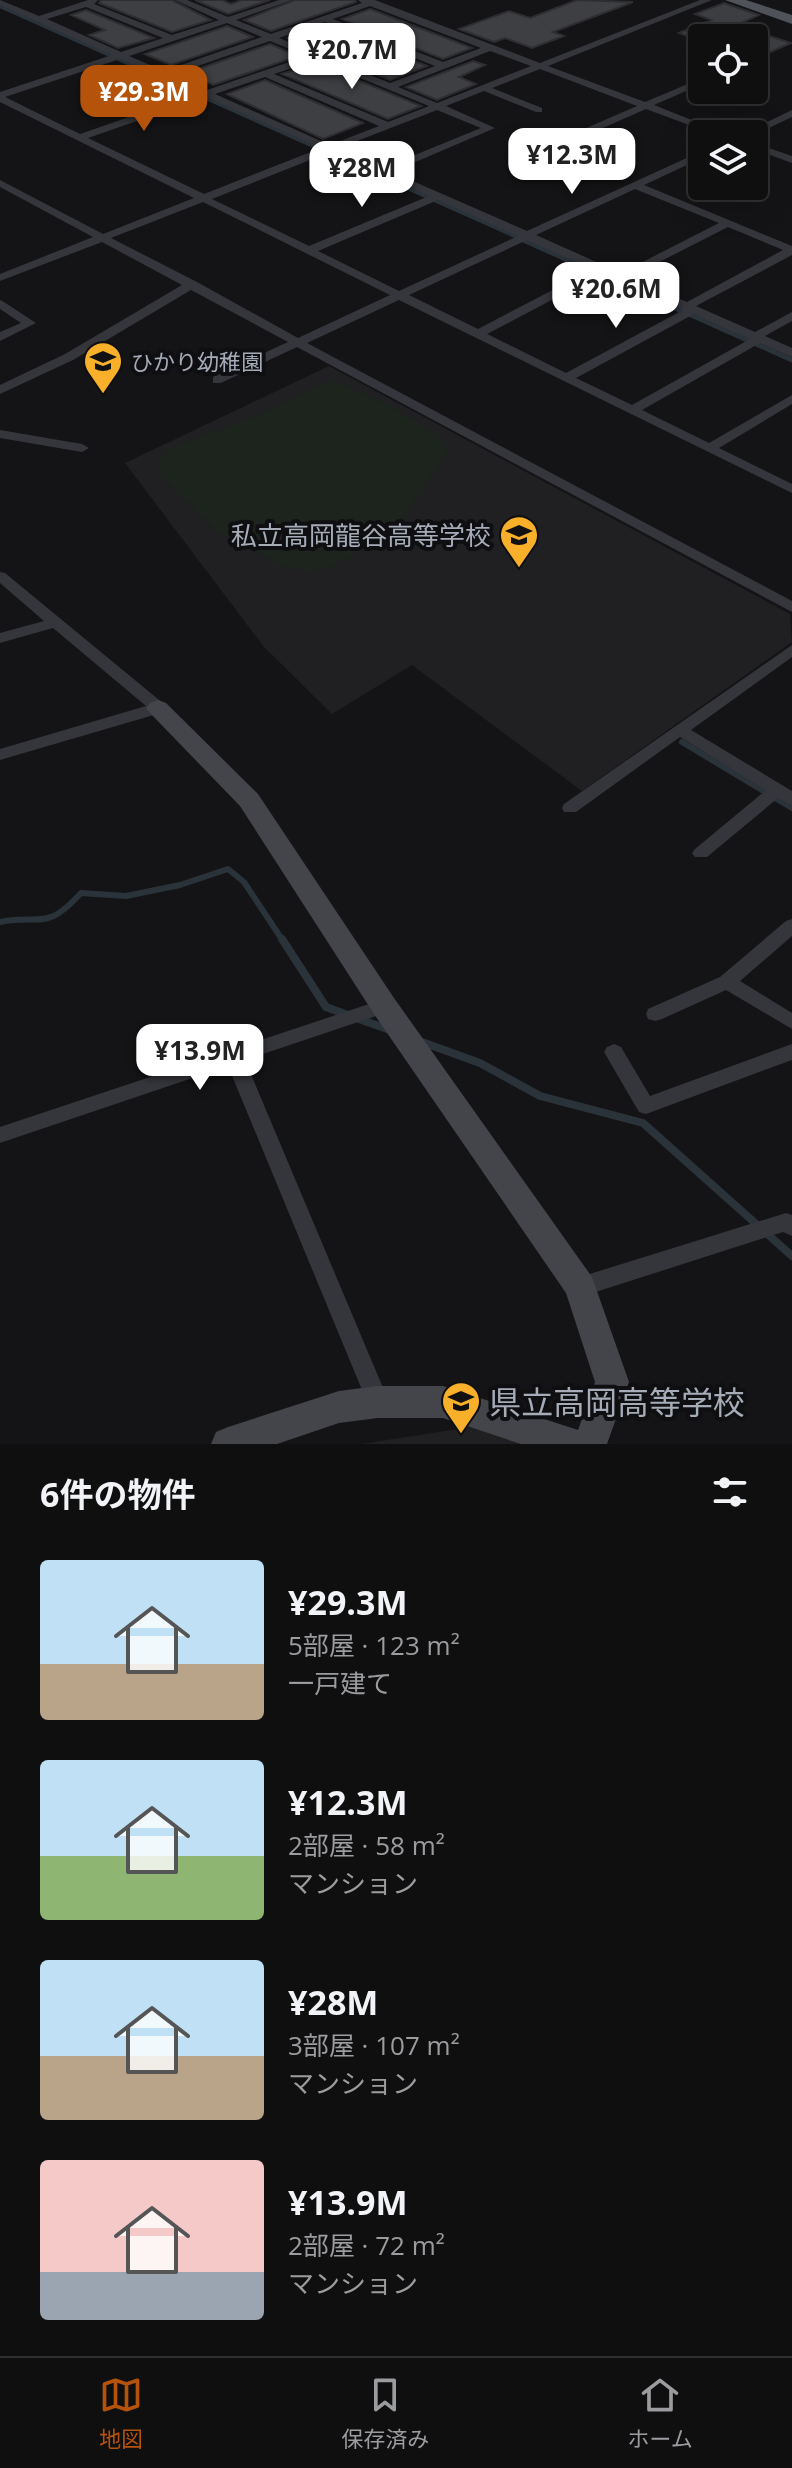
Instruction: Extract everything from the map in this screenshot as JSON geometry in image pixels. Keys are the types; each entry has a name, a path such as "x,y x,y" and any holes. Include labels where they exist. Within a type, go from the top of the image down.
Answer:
{"main road":[{"path":"732,0 792,20"}],"street":[{"path":"39,19 99,0"},
{"path":"179,0 490,128 383,172"},
{"path":"0,278 708,0"},
{"path":"0,96 279,1"},
{"path":"165,74 370,1 688,121"},
{"path":"0,2 10,12 39,19 117,57 165,74 202,95 383,172 523,238 598,271 621,277 688,311 792,353"},
{"path":"87,4 171,38"},
{"path":"326,19 444,66"},
{"path":"392,86 491,47"},
{"path":"80,137 317,56"},
{"path":"267,74 389,126"},
{"path":"551,147 688,87"},
{"path":"484,88 539,110"},
{"path":"0,96 202,199 791,487"},
{"path":"768,124 792,113"},
{"path":"768,151 792,160"},
{"path":"217,380 688,160"},
{"path":"0,183 792,607"},
{"path":"635,185 792,250"},
{"path":"308,251 434,198"},
{"path":"621,277 728,223"},
{"path":"566,378 792,250"},
{"path":"478,334 598,271"},
{"path":"0,390 69,357 193,284"},
{"path":"0,304 30,323 0,337"},
{"path":"633,410 792,316"},
{"path":"709,448 792,399"},
{"path":"0,434 82,448"},
{"path":"0,576 158,708 249,800 384,1006 580,1287 612,1382 590,1444"},
{"path":"0,638 56,622"},
{"path":"570,808 792,650"},
{"path":"0,755 158,708"},
{"path":"680,730 785,794 701,853"},
{"path":"655,1014 727,982 792,926"},
{"path":"727,982 792,1022"},
{"path":"0,1135 384,1006"},
{"path":"614,1052 646,1106 792,1052"},
{"path":"234,1057 378,1402"},
{"path":"580,1287 786,1222 792,1227"},
{"path":"228,1444 339,1407 378,1402 443,1402 572,1444"}],"shaded area":[{"path":"329,366 790,614 792,642 582,791 412,665 332,714 264,647 125,463"},
{"path":"334,380 412,419 448,450 396,526 363,550 328,568 309,572 283,566 218,531 159,473 159,460 171,448 256,416"},
{"name":"県立高岡高等学校","path":"478,1426 528,1444 361,1444"}],"building":[{"path":"101,0 172,0 211,20 172,32 99,3"},
{"path":"195,0 222,0 231,4 242,0 270,0 228,14"},
{"path":"295,0 356,2 271,31 244,20"},
{"path":"577,0 633,2 553,32 564,36 532,48 505,38 494,42 459,29 509,11 530,18"},
{"path":"724,3 759,15 739,24 701,24 711,20 695,14"},
{"path":"370,9 472,48 443,59 342,19"},
{"path":"86,10 154,38 118,48 89,35 105,30 71,15"},
{"path":"325,25 427,66 390,80 288,38"},
{"path":"227,26 253,37 171,65 145,54"},
{"path":"768,36 791,43 768,53"},
{"path":"270,44 298,56 213,85 187,73"},
{"path":"473,61 485,65 459,77 476,84 437,100 406,87"},
{"path":"316,63 421,106 388,119 282,74"},
{"path":"265,80 363,123 323,139 227,94"}],"waterway":[{"path":"0,6 526,241"},
{"path":"521,239 792,360"},
{"path":"682,742 792,808"},
{"path":"0,922 51,917 81,893 126,896 180,885 228,869 244,882 283,941"},
{"path":"282,939 326,1007 348,1015"},
{"path":"359,1019 390,1030"},
{"path":"419,1041 480,1063 540,1096 643,1123 792,1256"}],"place":[{"name":"ひかり幼稚園","path":"103,395"},
{"name":"私立高岡龍谷高等学校","path":"519,569"},
{"name":"県立高岡高等学校","path":"461,1435"}]}
